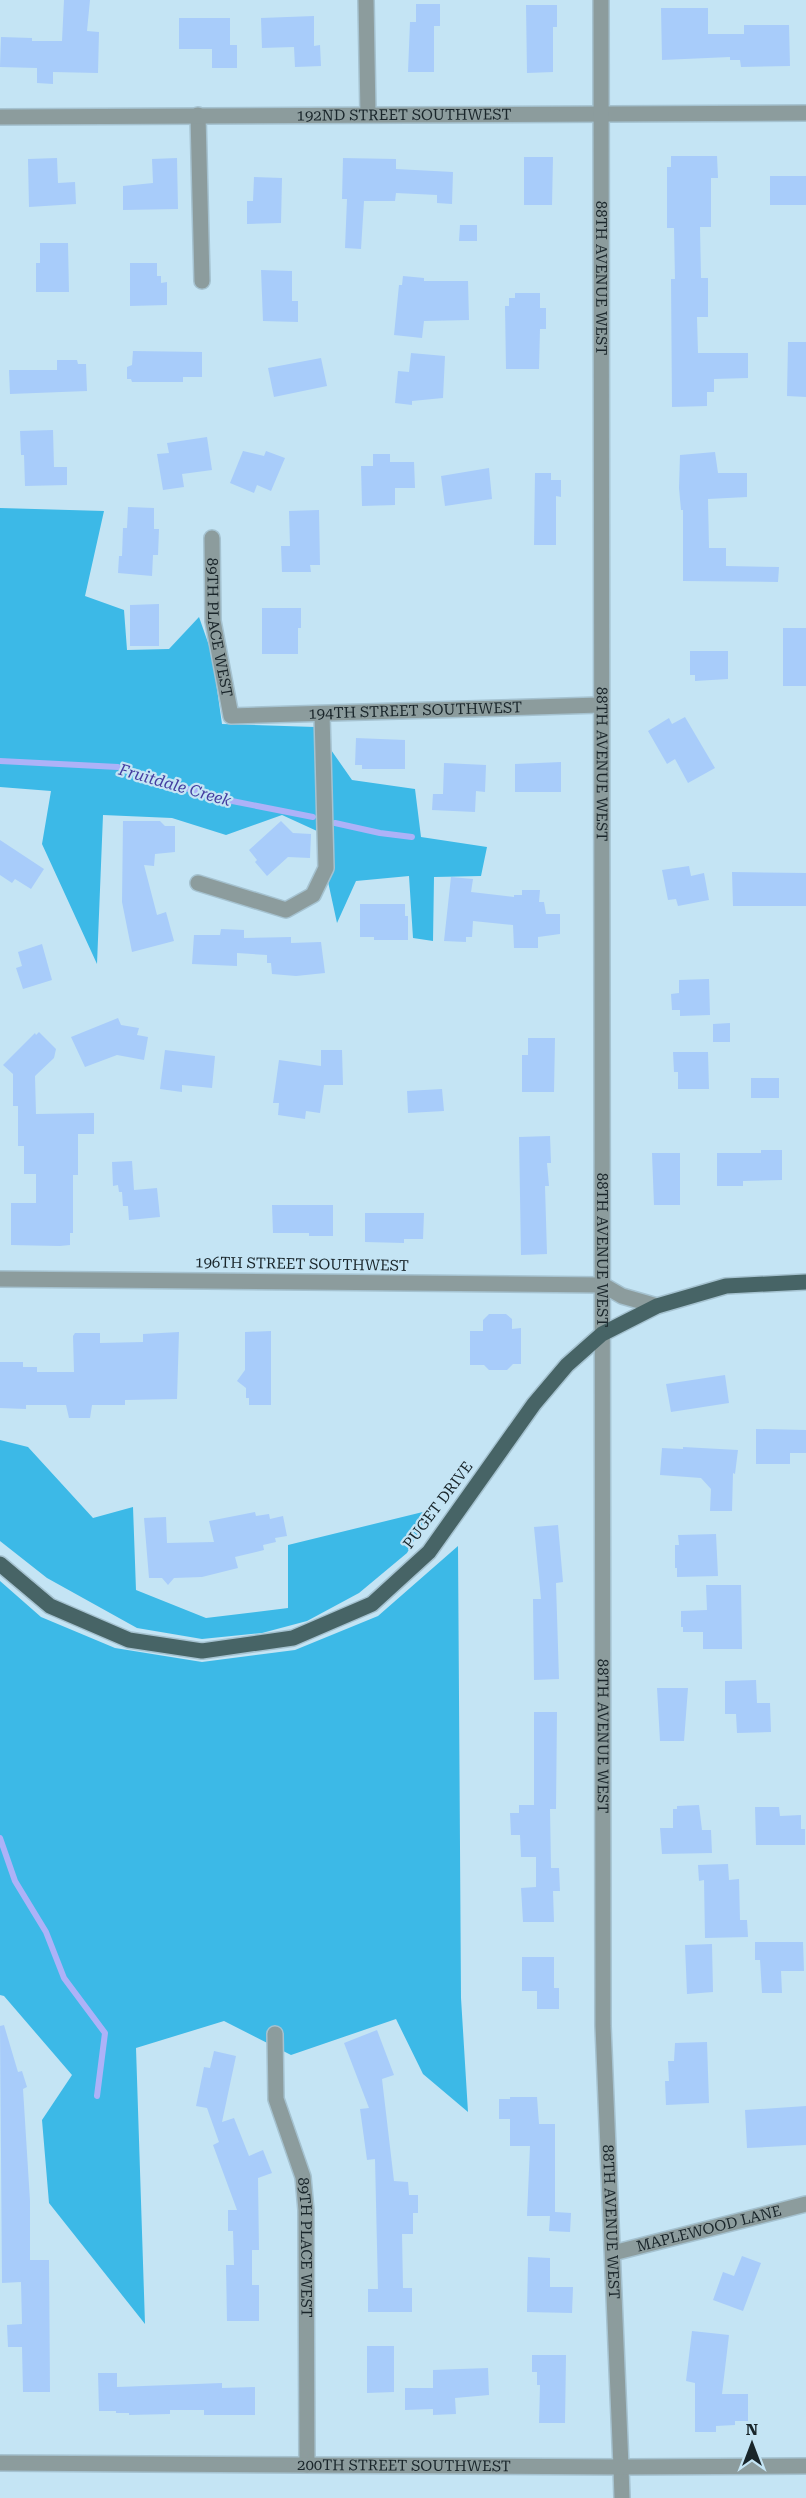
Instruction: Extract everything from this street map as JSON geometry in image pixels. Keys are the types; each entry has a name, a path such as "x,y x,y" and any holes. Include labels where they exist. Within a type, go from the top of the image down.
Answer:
{"main road":[{"path":"602,1334 657,1306 726,1286 806,1282"},
{"name":"PUGET DRIVE","path":"0,1564 50,1606 129,1640 202,1651 293,1638 372,1604 429,1552 534,1404 567,1365 602,1334"}],"street":[{"path":"366,0 368,114"},
{"name":"88TH AVENUE WEST","path":"601,0 603,2026 622,2498"},
{"name":"192ND STREET SOUTHWEST","path":"0,117 600,112 806,113"},
{"path":"198,115 202,281"},
{"name":"89TH PLACE WEST","path":"212,538 213,621 231,716"},
{"name":"194TH STREET SOUTHWEST","path":"231,716 600,705"},
{"path":"198,883 286,910 313,895 326,868 322,714"},
{"name":"196TH STREET SOUTHWEST","path":"0,1279 603,1285"},
{"path":"603,1285 622,1296 657,1306"},
{"name":"89TH PLACE WEST","path":"275,2034 276,2098 303,2177 305,2199 307,2464"},
{"name":"MAPLEWOOD LANE","path":"612,2253 806,2204"},
{"name":"200TH STREET SOUTHWEST","path":"0,2463 806,2466"}],"shaded area":[{"path":"0,508 104,511 85,596 124,610 127,650 169,649 199,617 212,654 222,724 315,727 352,780 415,789 421,837 487,847 481,876 434,877 433,941 413,938 409,876 356,881 337,923 317,831 282,815 226,835 172,818 103,815 97,964 42,844 51,791 0,787"},
{"path":"0,1440 28,1447 93,1518 133,1507 136,1590 206,1618 288,1608 288,1545 431,1510 407,1553 359,1593 307,1621 262,1633 202,1639 137,1628 47,1578 0,1541"},
{"path":"458,1546 461,1998 468,2112 423,2074 396,2019 291,2055 224,2021 136,2048 145,2324 49,2203 42,2120 72,2075 4,1996 0,1995 0,1581 41,1617 115,1648 202,1662 295,1650 378,1616"}],"building":[{"path":"64,0 90,0 87,31 99,32 98,73 53,72 53,84 37,83 37,68 0,67 1,37 32,38 32,41 62,41"},
{"path":"416,4 440,4 440,26 434,26 434,72 408,72 410,22 416,22"},
{"path":"526,5 557,5 557,27 553,27 553,72 527,73"},
{"path":"661,8 708,8 708,34 744,34 744,25 789,25 790,66 741,67 740,60 730,60 730,57 662,60"},
{"path":"314,16 314,46 320,45 321,66 295,67 294,47 262,48 261,18"},
{"path":"179,18 230,18 230,45 237,45 237,68 212,68 212,49 179,49"},
{"path":"671,156 717,156 718,178 711,178 711,227 700,227 701,278 708,278 708,317 697,317 698,353 748,353 748,378 714,379 714,392 707,392 707,406 672,407 671,279 675,279 674,228 667,228 667,167 671,167"},
{"path":"524,157 553,157 552,205 524,205"},
{"path":"57,158 58,183 75,182 76,204 29,207 28,159"},
{"path":"177,158 178,209 123,210 123,186 153,183 152,159"},
{"path":"343,158 396,159 396,169 453,172 452,204 437,203 437,195 396,193 395,201 364,201 361,249 345,248 347,199 342,199"},
{"path":"770,176 806,176 806,205 770,205"},
{"path":"254,177 282,178 281,223 247,224 247,201 253,201"},
{"path":"460,225 477,225 477,241 459,241"},
{"path":"40,243 68,243 69,292 36,292 36,263 40,263"},
{"path":"130,263 157,263 157,276 161,276 161,283 167,282 167,305 130,306"},
{"path":"261,270 292,271 292,301 298,301 298,322 263,321"},
{"path":"403,276 424,278 424,281 468,281 469,320 424,321 422,338 394,335 399,285 402,285"},
{"path":"515,293 540,293 540,308 546,308 546,329 540,329 539,369 506,369 505,306 509,306 509,298 515,298"},
{"path":"788,342 806,342 806,397 787,396"},
{"path":"133,351 202,352 202,377 183,377 183,382 132,382 131,379 127,379 127,367 132,365"},
{"path":"411,353 445,356 443,398 412,401 412,405 395,403 398,371 409,372"},
{"path":"321,358 327,386 274,397 268,368"},
{"path":"57,360 77,360 78,364 86,364 87,391 10,394 9,370 57,370"},
{"path":"53,430 54,467 67,467 67,485 25,486 24,455 21,455 20,431"},
{"path":"207,437 212,470 182,474 184,487 163,490 157,454 169,453 167,443"},
{"path":"243,451 264,456 266,451 285,458 271,491 257,485 254,493 230,483"},
{"path":"715,452 718,473 747,473 747,497 708,499 709,548 726,548 726,566 779,567 778,582 683,581 680,455"},
{"path":"373,454 390,454 390,462 414,462 415,488 395,488 395,505 362,506 361,466 373,466"},
{"path":"489,468 492,499 445,506 441,476"},
{"path":"535,473 551,473 551,480 561,480 561,497 556,496 556,545 534,545"},
{"path":"128,507 154,508 154,529 159,529 158,555 153,555 152,576 118,573 119,556 122,556 123,528 127,528"},
{"path":"319,510 320,565 310,565 311,572 282,572 281,546 290,546 289,511"},
{"path":"159,604 159,646 130,646 130,605"},
{"path":"262,608 301,608 298,654 262,654"},
{"path":"783,628 806,628 806,686 783,686"},
{"path":"690,651 728,651 728,679 695,681 695,675 690,675"},
{"path":"685,717 715,768 688,783 675,759 667,764 648,731 669,718 672,724"},
{"path":"356,738 405,740 405,769 362,769 362,765 355,765"},
{"path":"561,762 561,792 515,792 515,764"},
{"path":"444,763 486,765 485,792 476,791 475,812 432,810 433,794 443,794"},
{"path":"123,821 160,821 165,826 175,826 175,852 155,854 154,866 144,865 157,915 166,912 174,941 132,952 122,902"},
{"path":"281,821 293,833 311,834 310,858 288,857 267,876 255,862 257,860 249,850"},
{"path":"0,840 44,869 31,889 15,879 12,883 0,875"},
{"path":"689,866 691,876 704,873 709,900 678,906 676,899 668,900 662,870"},
{"path":"732,872 806,873 806,906 733,906"},
{"path":"451,877 473,879 471,892 514,897 514,895 522,895 522,890 540,890 539,902 544,902 546,914 560,914 560,934 538,937 538,948 514,948 513,925 473,921 472,937 466,937 466,942 444,941"},
{"path":"360,904 405,904 405,916 408,916 408,940 374,940 374,937 360,937"},
{"path":"221,929 244,930 244,938 291,937 291,943 321,942 325,973 296,976 272,974 271,963 267,963 267,955 237,953 237,966 192,964 194,935 220,935"},
{"path":"42,944 52,980 23,989 16,968 22,966 18,952"},
{"path":"709,979 710,1015 680,1016 680,1010 672,1010 671,994 679,993 679,980"},
{"path":"118,1018 121,1025 139,1028 137,1035 148,1037 144,1060 117,1055 85,1067 71,1037"},
{"path":"730,1023 730,1042 713,1042 713,1024"},
{"path":"39,1032 56,1049 54,1058 35,1076 36,1114 94,1113 94,1134 78,1134 78,1175 73,1175 73,1233 70,1233 70,1245 11,1245 11,1203 36,1203 36,1174 24,1174 24,1146 18,1146 18,1106 13,1106 13,1074 3,1065 35,1033 36,1035"},
{"path":"528,1038 555,1038 554,1092 522,1092 522,1055 528,1055"},
{"path":"165,1050 215,1056 212,1088 182,1085 182,1092 160,1089"},
{"path":"321,1050 342,1050 343,1085 324,1085 320,1113 306,1111 305,1119 278,1115 279,1103 273,1103 279,1060 321,1066"},
{"path":"673,1052 708,1052 709,1089 678,1089 678,1072 674,1072"},
{"path":"751,1078 779,1078 779,1098 751,1098"},
{"path":"442,1089 444,1111 408,1113 407,1091"},
{"path":"550,1136 551,1163 547,1163 549,1186 545,1186 547,1254 521,1255 519,1137"},
{"path":"761,1150 782,1150 782,1180 743,1181 743,1186 717,1186 717,1153 761,1153"},
{"path":"652,1153 680,1153 680,1205 654,1205"},
{"path":"132,1161 134,1190 157,1188 160,1217 129,1220 128,1206 123,1206 122,1192 119,1192 118,1185 113,1186 112,1162"},
{"path":"272,1205 333,1205 333,1236 273,1233"},
{"path":"365,1213 424,1213 423,1239 404,1239 404,1243 365,1242"},
{"path":"489,1314 506,1314 512,1319 512,1329 521,1328 521,1364 513,1364 507,1370 489,1370 484,1365 470,1365 470,1331 483,1331 483,1320"},
{"path":"271,1331 271,1405 249,1405 246,1388 237,1381 245,1370 245,1332"},
{"path":"179,1332 177,1399 125,1400 125,1405 92,1405 90,1418 69,1418 66,1405 26,1405 26,1409 0,1408 0,1362 23,1362 23,1367 37,1367 37,1372 74,1372 73,1336 75,1333 100,1333 100,1343 143,1342 143,1334"},
{"path":"725,1375 729,1403 671,1412 666,1384"},
{"path":"756,1429 806,1430 806,1453 790,1453 790,1464 756,1464"},
{"path":"683,1447 738,1450 735,1474 733,1473 732,1511 710,1511 711,1489 701,1478 660,1475 662,1448 683,1449"},
{"path":"255,1512 256,1516 269,1514 270,1519 283,1516 287,1536 275,1538 276,1542 263,1545 264,1550 235,1557 238,1568 202,1577 174,1578 168,1585 162,1578 149,1578 144,1518 166,1517 167,1543 214,1542 209,1521"},
{"path":"558,1525 563,1582 556,1583 559,1679 534,1680 533,1599 541,1599 534,1527"},
{"path":"716,1534 718,1576 677,1577 675,1545 679,1545 678,1535"},
{"path":"706,1585 741,1585 742,1649 703,1649 703,1632 683,1632 681,1611 707,1610"},
{"path":"756,1680 757,1703 770,1703 771,1732 737,1733 736,1714 725,1714 725,1681"},
{"path":"657,1688 688,1688 684,1741 660,1741"},
{"path":"534,1712 557,1712 556,1809 550,1809 551,1868 559,1868 560,1891 553,1891 554,1922 523,1922 521,1888 536,1887 536,1857 521,1857 520,1835 511,1835 510,1813 519,1813 519,1805 534,1805"},
{"path":"699,1805 702,1830 711,1830 712,1853 662,1854 660,1828 673,1828 673,1809 677,1809 677,1806"},
{"path":"755,1807 779,1807 780,1816 801,1815 801,1829 805,1829 805,1845 756,1845"},
{"path":"728,1864 729,1880 739,1879 740,1920 747,1920 748,1937 705,1938 704,1880 699,1881 698,1865"},
{"path":"755,1942 803,1942 804,1971 781,1971 782,1993 762,1993 760,1960 755,1960"},
{"path":"712,1944 713,1992 687,1994 685,1945"},
{"path":"522,1957 554,1957 554,1988 559,1988 559,2009 537,2009 537,1991 522,1991"},
{"path":"4,2025 18,2072 22,2071 27,2087 23,2089 30,2201 30,2260 49,2260 50,2392 23,2392 22,2347 8,2347 7,2325 22,2324 21,2282 2,2283 0,2026"},
{"path":"377,2030 394,2075 382,2079 394,2181 408,2182 409,2195 418,2195 418,2213 413,2213 413,2234 402,2234 403,2288 412,2288 412,2312 368,2312 368,2289 378,2289 375,2159 367,2160 360,2109 369,2108 344,2043"},
{"path":"707,2042 709,2103 666,2105 665,2081 669,2081 668,2061 674,2061 675,2043"},
{"path":"214,2051 236,2056 222,2122 234,2118 249,2156 263,2150 272,2173 258,2178 259,2250 252,2250 252,2285 259,2285 259,2321 227,2321 226,2265 234,2265 233,2231 228,2231 228,2210 237,2210 213,2145 219,2142 207,2108 196,2106 204,2067 210,2068"},
{"path":"510,2097 537,2097 539,2124 555,2124 555,2212 571,2213 570,2232 549,2231 550,2216 527,2216 530,2146 510,2146 510,2119 499,2119 499,2099 510,2099"},
{"path":"806,2106 806,2145 747,2148 745,2110"},
{"path":"742,2256 761,2263 743,2311 713,2300 723,2272 734,2276"},
{"path":"528,2257 550,2258 550,2287 573,2287 572,2313 527,2312"},
{"path":"692,2331 729,2335 722,2394 748,2394 748,2421 735,2421 735,2425 716,2426 716,2432 695,2432 695,2383 686,2381"},
{"path":"367,2346 394,2346 394,2392 367,2393"},
{"path":"532,2355 566,2355 565,2423 539,2423 540,2385 537,2385 537,2372 532,2372"},
{"path":"488,2368 489,2395 455,2398 456,2414 433,2415 433,2409 405,2410 405,2388 433,2388 433,2370"},
{"path":"98,2373 117,2373 117,2387 222,2383 222,2388 255,2387 255,2415 204,2415 204,2410 170,2410 170,2414 129,2415 129,2413 116,2413 116,2411 99,2411"}],"waterway":[{"name":"Fruitdale Creek","path":"0,761 118,767 217,798 313,817"},
{"name":"Fruitdale Creek","path":"335,823 412,837"},
{"path":"0,1838 15,1881 46,1932 64,1978 105,2033 97,2096"}]}
